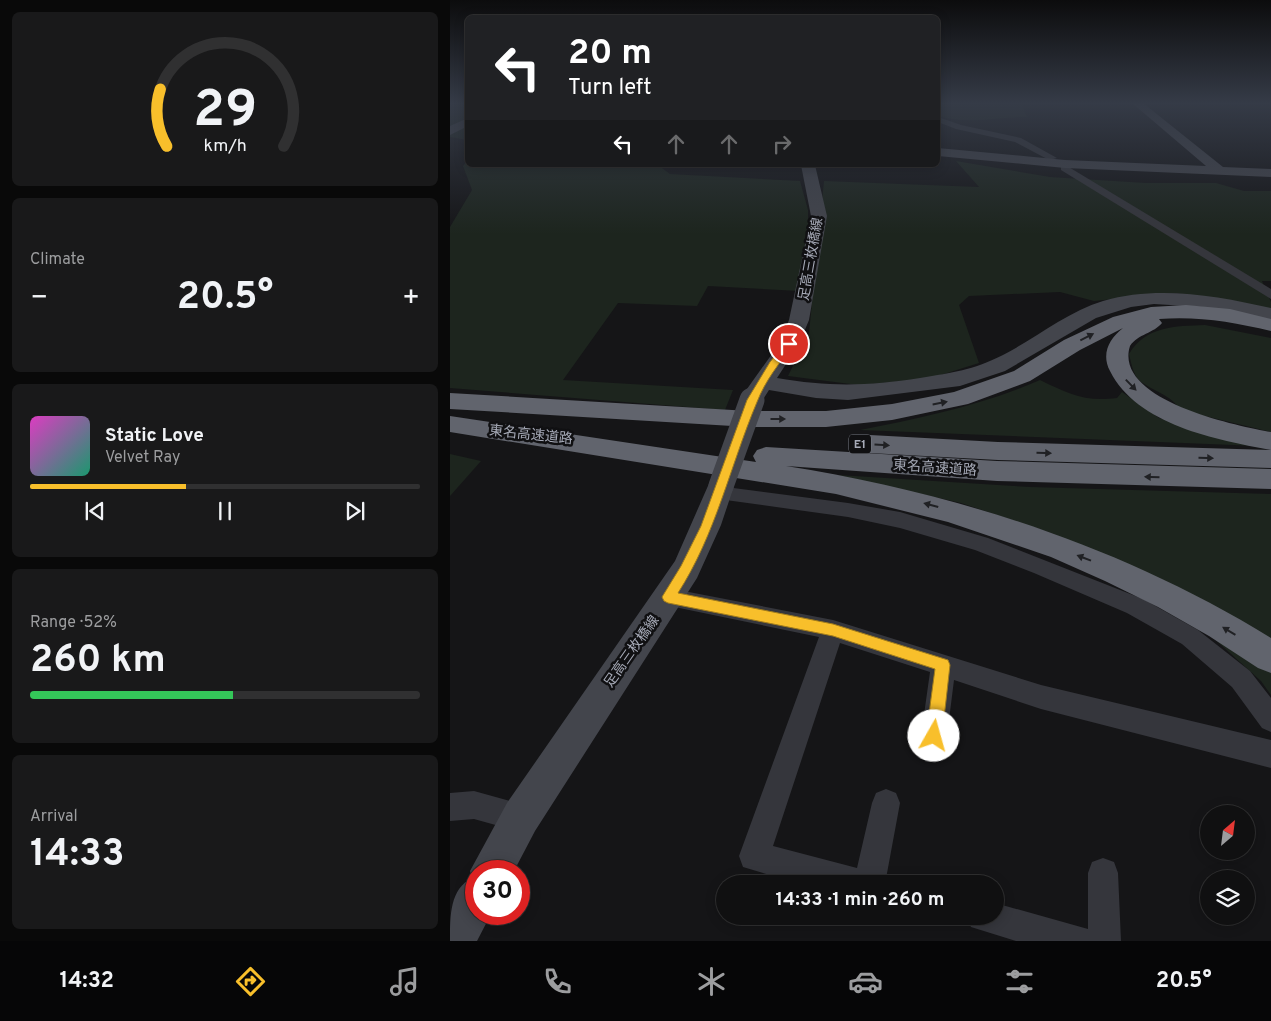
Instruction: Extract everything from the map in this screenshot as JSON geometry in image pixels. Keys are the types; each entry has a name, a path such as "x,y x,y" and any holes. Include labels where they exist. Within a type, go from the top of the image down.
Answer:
{"highway":[{"path":"450,403 749,419 835,418 892,412 959,399 1022,376 1072,345 1120,321 1151,313 1194,312 1230,315 1271,325"},
{"path":"1271,332 1211,320 1174,319 1148,324 1129,333 1121,341 1117,349 1117,358 1124,377 1144,398 1158,407 1195,424 1271,441"},
{"name":"東名高速道路","path":"450,403 591,421 816,441 1036,453 1271,459"},
{"name":"東名高速道路","path":"450,424 668,448 809,459 997,471 1271,480"},
{"path":"485,429 800,478 884,494 972,517 1091,561 1140,583 1225,629 1271,657"}],"main road":[{"path":"1191,147 1220,170"},
{"path":"940,152 1065,164 1271,173"},
{"name":"足高三枚橋線","path":"497,860 522,817 611,680 668,597 695,552 757,391 789,344 799,320 819,216 808,167"},
{"path":"757,391 848,393 878,391 965,378 1000,363 1091,312 1137,301 1186,299 1271,314"},
{"path":"452,941 465,918"}],"street":[{"path":"1031,147 1052,158"},
{"path":"1064,168 1271,295"},
{"path":"719,490 900,520 981,544 1042,566 1135,606 1190,637 1241,679 1271,719"},
{"path":"668,597 833,630 1041,697 1271,754"},
{"path":"825,875 754,856 833,630"},
{"path":"934,736 943,665"},
{"path":"871,875 886,803"},
{"path":"450,807 474,805 522,817"},
{"path":"1103,873 1105,941"},
{"path":"1004,924 1036,936 1077,941"}],"shaded area":[{"path":"956,161 1050,177 1146,183 1216,183 1244,191 1271,191 1271,281 1262,281 1271,302 1271,311 1176,293 1094,301 1060,292 969,296 959,305 979,363 928,379 858,385 788,376 809,333 824,181 979,187"},
{"path":"465,164 465,167 661,167 670,174 800,181 808,210 808,236 799,291 708,286 697,306 618,303 563,380 733,390 725,410 450,388 450,227 472,190 463,166"},
{"path":"1205,325 1271,338 1271,432 1180,410 1172,400 1144,384 1137,377 1132,368 1129,354 1144,338 1162,329"},
{"path":"1040,380 1068,393 1086,398 1117,398 1122,392 1159,418 1258,446 860,430 974,404"},
{"path":"450,454 481,461 450,496"},
{"path":"838,475 1030,487 1271,494 1271,645 1054,534 961,503"},
{"path":"1209,634 1271,671 1271,695 1261,681"}],"route":[{"path":"789,344 775,362 752,400 707,526 686,569 668,597 833,630 943,665 934,736"}]}
